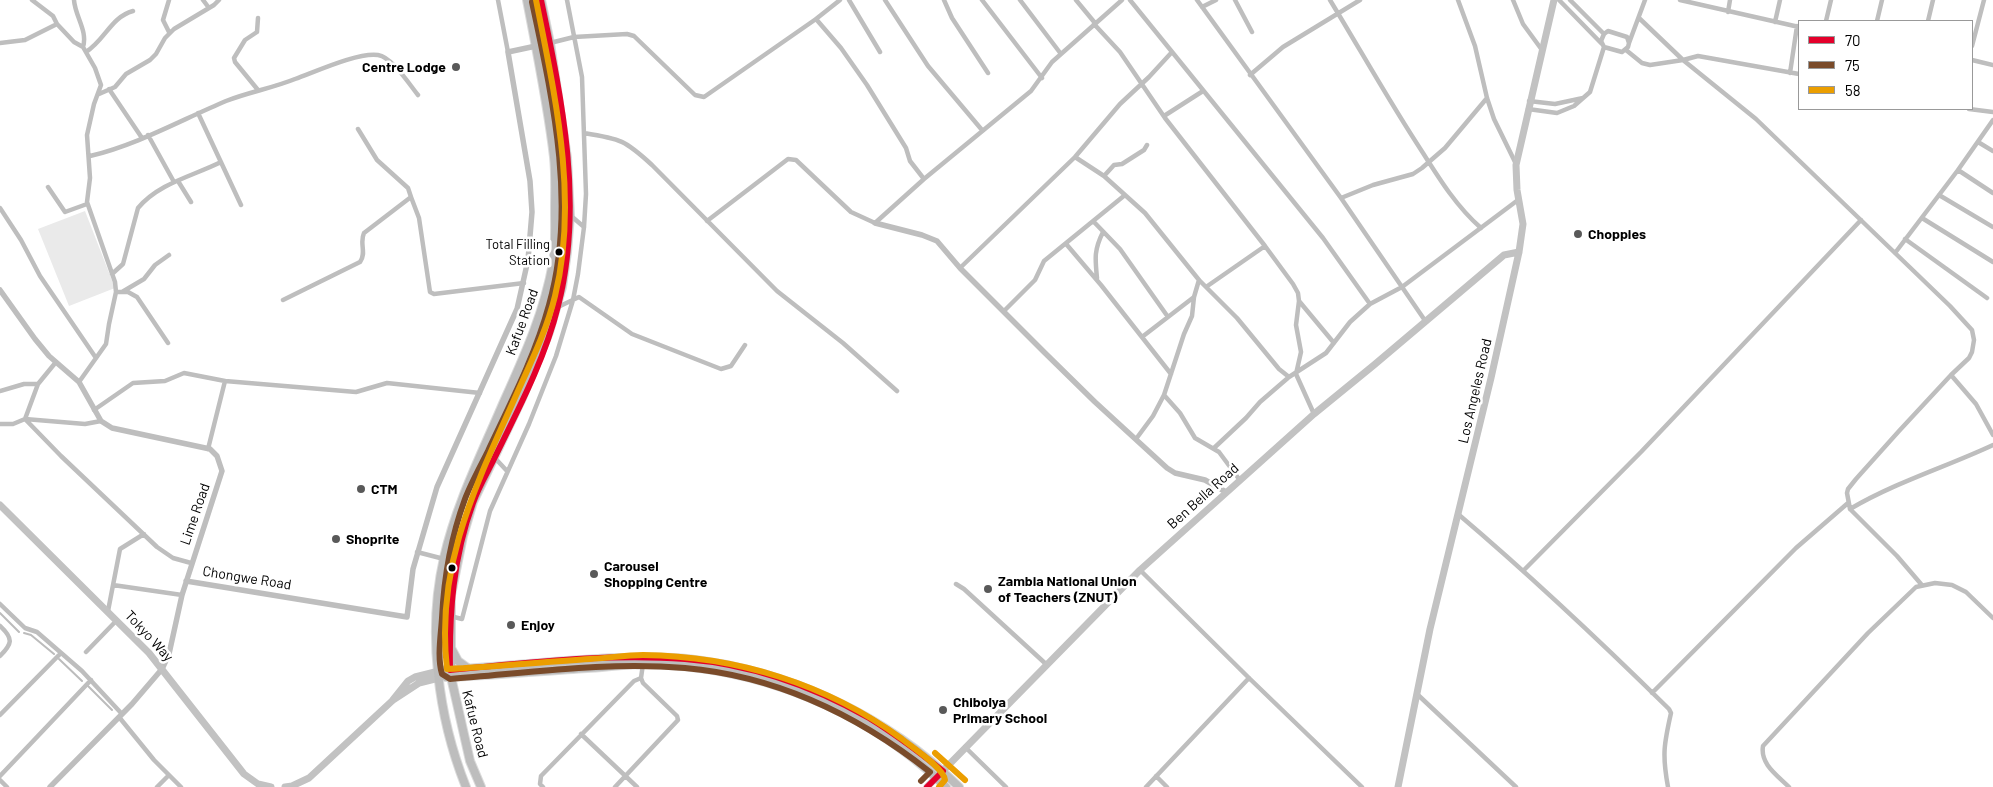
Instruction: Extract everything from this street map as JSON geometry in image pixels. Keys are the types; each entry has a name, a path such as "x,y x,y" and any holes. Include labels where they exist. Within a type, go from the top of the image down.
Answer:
{"main road":[{"name":"Kafue Road","path":"466,787 450,737 439,674 437,604 444,558 460,504 535,330 546,294 553,261 555,232 554,158 527,0"},
{"name":"Kafue Road","path":"481,787 470,761 454,696 449,644 451,594 463,536 473,502 538,360 558,307 567,252 570,216 567,158 550,42 541,0"},
{"name":"Los Angeles Road","path":"1398,787 1458,514 1520,252 1523,224 1518,200 1516,165 1554,0"},
{"name":"Ben Bella Road","path":"927,787 1140,570 1239,480 1314,414 1504,255 1520,252"},
{"name":"Tokyo Way","path":"0,505 118,620 162,669 244,774 258,784 270,787"},
{"path":"449,644 458,661 469,668"},
{"path":"451,674 469,668 593,659 643,661 738,674 781,686 820,701 860,722 908,754 946,787"},
{"path":"285,787 292,786 309,778 392,701 408,681 415,677 439,674 463,676 686,659 754,671 794,684 862,715 891,732 943,771 959,787"},
{"path":"454,696 463,676"}],"street":[{"path":"32,0 51,13 57,24 84,50 100,79 98,94 90,115 87,135 90,156 90,178 87,197 116,292 106,344 79,382"},
{"path":"74,0 76,12 84,31 84,50"},
{"path":"169,32 163,20 170,0"},
{"path":"203,0 208,8"},
{"path":"98,94 119,84 126,74 150,60 156,54 169,32 219,0"},
{"path":"444,558 417,552 437,487 517,309 528,260 532,212 530,181 498,0"},
{"path":"450,616 462,619 490,511 529,424 564,333 573,300 584,227 584,134 582,77 567,0"},
{"path":"508,52 574,37 628,34 634,36 695,95 704,97 816,19 840,0"},
{"path":"849,0 880,52"},
{"path":"885,0 928,66 982,130"},
{"path":"944,0 952,18 988,73"},
{"path":"982,0 1042,78"},
{"path":"1020,0 1061,54"},
{"path":"1076,0 1120,52 1164,116 1293,284 1298,293 1299,301 1296,324 1301,352 1296,374 1314,414"},
{"path":"875,224 924,179 1031,91 1061,54 1122,0"},
{"path":"1130,0 1323,238 1370,304"},
{"path":"1197,0 1341,198 1426,322"},
{"path":"1202,7 1216,0"},
{"path":"1235,0 1252,32"},
{"path":"1330,0 1383,91 1429,163 1462,210 1481,228"},
{"path":"1250,74 1283,48 1360,0"},
{"path":"1458,0 1475,46 1487,98 1500,135 1516,165"},
{"path":"1513,0 1523,24 1542,50"},
{"path":"1559,0 1604,46 1622,52 1626,50 1630,43 1645,0"},
{"path":"1570,0 1604,34"},
{"path":"1680,0 1798,26 1790,72"},
{"path":"1728,12 1730,0"},
{"path":"1775,22 1780,0"},
{"path":"1826,20 1831,0"},
{"path":"1877,20 1882,0"},
{"path":"1928,20 1933,0"},
{"path":"1973,42 1984,0"},
{"path":"84,50 96,45 121,15 133,11"},
{"path":"258,18 258,32 245,40 234,58 235,62 258,90"},
{"path":"1639,18 1683,60 1756,119 1972,330 1974,340 1970,358 1951,375 1848,489 1850,509 1898,556 1921,584"},
{"path":"816,19 841,48 866,85 893,125 908,152 910,161 924,179"},
{"path":"0,44 25,40 57,24"},
{"path":"1529,105 1558,113 1574,106 1590,92 1604,46 1601,39 1604,34 1608,31 1627,37 1630,43"},
{"path":"1627,37 1634,31"},
{"path":"1626,50 1642,63 1650,65 1698,56 1798,74"},
{"path":"960,268 1075,157 1114,110 1172,52"},
{"path":"90,156 118,148 233,98 293,80 332,65 372,55 380,55 388,60 402,74 418,95"},
{"path":"1973,60 1993,65"},
{"path":"109,89 142,138"},
{"path":"1164,116 1203,91"},
{"path":"1529,105 1555,104 1584,97"},
{"path":"1341,198 1373,185 1413,174 1429,163 1454,139 1487,98"},
{"path":"1973,110 1993,112"},
{"path":"198,113 241,205"},
{"path":"1894,253 1958,170 1993,120"},
{"path":"358,129 377,160 408,188 412,197 420,218 430,292 434,294 524,282"},
{"path":"584,134 614,138 631,146 777,291 843,343 897,391"},
{"path":"148,135 190,202"},
{"path":"1978,142 1993,151"},
{"path":"1104,176 1114,165 1122,164 1144,150 1147,145"},
{"path":"1075,157 1104,176 1145,213 1199,280 1237,318 1279,369 1290,377"},
{"path":"707,222 788,160 796,160 851,212 875,224 932,238 1095,402 1167,468 1175,473 1205,480 1226,492"},
{"path":"112,274 123,264 138,208 161,188 221,162"},
{"path":"1958,170 1993,193"},
{"path":"48,187 65,212 88,204"},
{"path":"1004,311 1035,280 1044,262 1067,245 1125,195"},
{"path":"1939,195 1993,227"},
{"path":"283,300 360,262 364,256 362,237 364,233 412,197"},
{"path":"1214,448 1260,402 1290,377 1318,360 1350,322 1370,304 1402,287 1518,200"},
{"path":"0,208 21,240 40,276 96,358"},
{"path":"570,216 584,227"},
{"path":"1922,218 1949,237 1993,262"},
{"path":"1524,570 1644,448 1861,220"},
{"path":"1094,222 1120,249 1168,318"},
{"path":"1097,279 1094,255 1103,232"},
{"path":"1905,239 1987,298"},
{"path":"1067,245 1097,279 1171,374"},
{"path":"1206,287 1265,246"},
{"path":"122,292 144,279 155,265 170,255"},
{"path":"1136,439 1153,416 1164,395 1184,334 1192,316 1199,280"},
{"path":"0,290 34,339 79,382 101,420 112,428 208,449 225,381"},
{"path":"116,292 132,294 140,301 168,343"},
{"path":"558,307 579,297 632,334 721,370 730,366 745,345"},
{"path":"1142,337 1194,298"},
{"path":"1299,301 1334,343"},
{"path":"25,419 38,384 56,362"},
{"path":"94,410 133,383 165,381 184,373 225,381 356,392 387,383 480,393"},
{"path":"1951,375 1976,404 1993,435"},
{"path":"0,391 24,384 38,384"},
{"path":"1164,395 1180,413 1195,438 1219,452 1239,480"},
{"path":"25,419 61,456 157,547 173,558 191,563"},
{"path":"0,424 13,424 25,419 85,424 101,420"},
{"path":"1850,509 1891,487 1937,470 1993,445"},
{"name":"Lime Road","path":"186,581 222,471 217,456 208,449"},
{"path":"494,457 507,472"},
{"path":"1652,693 1796,548 1848,502"},
{"path":"1458,514 1524,570 1671,713 1664,743 1663,760 1668,787"},
{"path":"108,611 120,550 144,534"},
{"name":"Chongwe Road","path":"50,787 121,716 162,669 169,654 186,581 407,617 408,595 417,552"},
{"path":"1140,570 1362,787"},
{"path":"1789,787 1766,764 1762,753 1763,746 1868,633 1904,598 1921,584 1944,583 1960,588 1993,618"},
{"path":"956,584 964,589 1047,665"},
{"path":"113,585 182,595"},
{"path":"0,604 25,628 37,632 91,680 154,760 181,787"},
{"path":"86,652 118,620"},
{"path":"0,626 9,636 10,642 8,648 0,656"},
{"path":"0,715 61,654"},
{"path":"615,787 678,720 677,716 643,683 641,678 643,661"},
{"path":"543,787 540,784 541,776 634,681 641,678"},
{"path":"1146,787 1249,678"},
{"path":"0,776 91,680"},
{"path":"1417,694 1516,787"},
{"path":"582,734 637,787"},
{"path":"965,748 1006,787"},
{"path":"157,787 169,775"},
{"path":"1156,776 1167,787"},
{"path":"0,780 7,787"}],"shaded area":[{"path":"85,211 115,288 69,306 38,229"}],"waterway":[{"path":"0,613 19,632"},
{"path":"24,633 31,635 54,654"},
{"path":"59,659 82,681"},
{"path":"88,686 112,710"}],"transit line":[{"name":"58","path":"536,0 557,110 562,148 565,185 562,259 552,308 534,356 474,492 453,559 447,594 445,631 447,669 630,655 678,657 746,668 812,689 843,703 873,720 902,739 934,764 945,780 939,787"},
{"name":"70","path":"541,0 556,76 567,152 570,191 566,268 553,326 546,345 521,403 477,492 466,523 454,585 450,627 450,670 597,658 656,657 709,662 757,671 826,696 848,706 888,730 943,771 927,787"},
{"name":"75","path":"532,2 554,115 559,153 561,230 557,268 549,305 537,343 470,487 456,528 446,572 443,603 440,653 442,674 450,679 626,666 656,666 719,672 752,680 815,702 875,733 930,772 921,781"},
{"name":"58","path":"935,753 965,780"}],"place":[{"name":"Centre Lodge","path":"456,67"},
{"name":"Choppies","path":"1578,234"},
{"name":"Total Filling Station","path":"559,252"},
{"name":"CTM","path":"361,489"},
{"name":"Shoprite","path":"336,539"},
{"name":"Carousel Shopping Centre","path":"594,574"},
{"name":"Zambia National Union of Teachers (ZNUT)","path":"988,589"},
{"name":"Enjoy","path":"511,625"},
{"name":"Chibolya Primary School","path":"943,710"}]}
